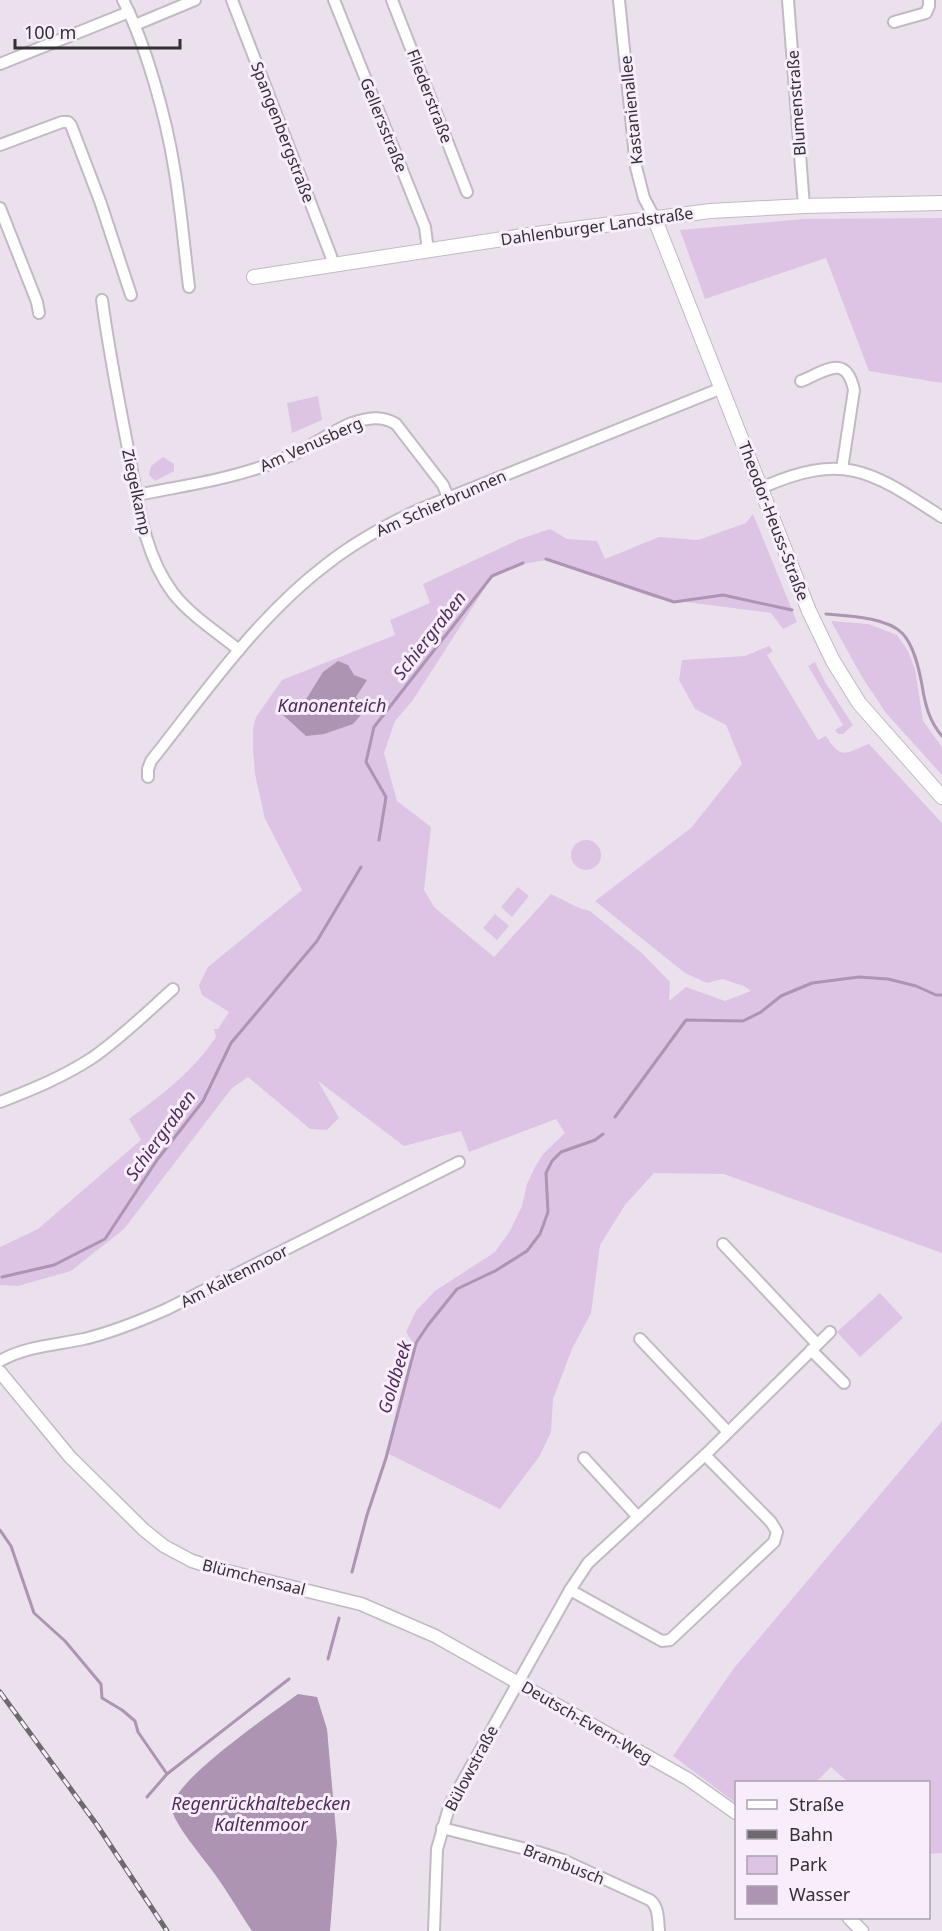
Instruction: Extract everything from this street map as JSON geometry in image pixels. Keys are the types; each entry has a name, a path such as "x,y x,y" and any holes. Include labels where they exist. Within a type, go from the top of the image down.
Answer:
{"main road":[{"name":"Dahlenburger Landstraße","path":"254,277 710,210 942,203"},
{"name":"Theodor-Heuss-Straße","path":"654,217 809,611 845,682 875,723 942,797"}],"street":[{"path":"123,0 135,25 157,93 174,166 189,286"},
{"path":"135,25 195,0"},
{"name":"Spangenbergstraße","path":"231,0 333,265"},
{"name":"Gellersstraße","path":"334,0 425,227 428,251"},
{"name":"Fliederstraße","path":"392,0 467,192"},
{"name":"Kastanienallee","path":"618,0 636,167 644,198 654,217"},
{"name":"Blumenstraße","path":"788,0 804,206"},
{"path":"894,22 926,13 929,0"},
{"path":"0,64 129,12"},
{"path":"0,145 62,122 68,122 71,125 100,201 130,295"},
{"path":"0,208 37,302 39,313"},
{"name":"Ziegelkamp","path":"102,300 110,356 144,534 165,581 183,604 239,650"},
{"path":"801,381 840,367 847,371 852,380 855,390 842,469"},
{"name":"Am Schierbrunnen","path":"148,777 151,761 239,650 279,606 327,564 378,531 448,497 722,388"},
{"name":"Am Venusberg","path":"137,495 248,472 295,454 347,426 377,418 388,419 396,424 443,485 448,497"},
{"path":"761,488 805,472 821,469 860,471 876,477 942,516"},
{"path":"0,1102 61,1076 91,1058 121,1036 173,989"},
{"name":"Am Kaltenmoor","path":"0,1361 26,1349 87,1338 127,1327 168,1310 459,1162"},
{"path":"723,1244 843,1383"},
{"name":"Bülowstraße","path":"434,1931 437,1850 450,1804 570,1590 588,1563 705,1455 830,1332"},
{"path":"640,1339 728,1432"},
{"name":"Blümchensaal","path":"0,1372 69,1457 144,1530 164,1546 192,1561 222,1570 344,1598 435,1636"},
{"path":"570,1590 662,1641 670,1640 774,1542 777,1532 771,1522 705,1455"},
{"path":"584,1458 639,1517"},
{"name":"Deutsch-Evern-Weg","path":"435,1636 688,1779 735,1812"},
{"name":"Brambusch","path":"442,1828 563,1860 650,1900 657,1909 659,1931"},
{"path":"851,1919 862,1931"}],"green space":[{"path":"942,218 942,383 869,371 826,258 705,299 680,230 803,219"},
{"path":"318,396 322,420 292,433 287,403"},
{"path":"163,457 174,464 174,471 155,481 149,475 151,466"},
{"path":"753,514 797,622 783,629 771,613 655,598 546,560 523,564 492,577 413,700 395,721 384,753 397,801 431,827 424,890 434,907 494,957 551,894 590,911 643,954 670,982 669,1001 686,987 725,1001 751,991 744,986 722,979 707,983 685,973 595,901 691,828 742,764 726,725 695,709 679,680 682,660 745,656 769,646 773,651 767,655 818,740 826,736 836,749 845,753 869,744 942,823 942,1253 724,1174 654,1173 625,1205 600,1245 591,1313 572,1349 553,1399 551,1432 539,1457 500,1509 387,1453 415,1346 406,1332 416,1311 435,1291 495,1252 510,1231 522,1206 527,1184 535,1167 543,1154 565,1133 556,1119 469,1152 461,1131 404,1146 318,1081 339,1118 327,1130 310,1129 248,1077 232,1088 124,1229 71,1271 18,1286 0,1285 0,1247 38,1229 141,1140 129,1119 187,1072 216,1037 214,1029 218,1029 229,1012 202,995 199,985 208,967 302,890 265,819 255,774 253,729 256,717 282,680 395,635 390,620 430,603 423,584 520,539 550,529 567,539 597,541 605,559 659,537 698,540 746,523"},
{"path":"831,621 868,624 897,635 908,651 915,669 923,721 942,747 942,775 886,713 862,677"},
{"path":"815,662 853,725 843,734 838,734 835,730 843,725 808,666"},
{"path":"586,840 592,841 600,849 600,861 592,869 586,870 580,869 572,861 571,855 572,849 580,841"},
{"path":"518,887 529,896 512,917 501,907"},
{"path":"495,914 509,926 497,940 483,928"},
{"path":"880,1293 903,1318 860,1357 837,1332"},
{"path":"942,1421 942,1853 930,1854 930,1781 847,1781 831,1767 817,1781 735,1781 735,1802 673,1756 734,1668"}],"water":[{"name":"Kanonenteich","path":"338,661 348,665 354,675 367,680 356,697 366,709 353,724 324,734 306,736 283,715 305,701 323,672"},
{"name":"Regenrückhaltebecken Kaltenmoor","path":"298,1694 317,1697 327,1729 337,1842 330,1931 252,1931 219,1880 183,1832 172,1809 176,1797 205,1765"}],"waterway":[{"name":"Schiergraben","path":"546,559 674,602 723,595 792,610"},
{"name":"Schiergraben","path":"379,840 386,797 366,762 374,727 492,576 523,563"},
{"name":"Schiergraben","path":"826,614 876,620 902,633 910,644 915,658 928,712 942,736"},
{"name":"Schiergraben","path":"2,1277 54,1265 105,1239 157,1160 203,1101 231,1043 317,941 361,867"},
{"name":"Goldbeek","path":"615,1117 686,1020 743,1021 761,1012 781,996 812,983 859,977 888,979 942,995"},
{"name":"Goldbeek","path":"352,1572 367,1515 386,1458 416,1343 457,1289 495,1271 527,1251 540,1234 548,1212 546,1173 552,1161 561,1152 595,1140 603,1134"},
{"name":"Schiergraben","path":"0,1530 11,1546 34,1613 65,1641 101,1684 102,1698 135,1721 138,1732 167,1774"},
{"name":"Goldbeek","path":"328,1659 339,1618"},
{"name":"Goldbeek","path":"147,1797 167,1774 289,1679"}],"railway":[{"path":"0,1692 97,1825 167,1931"}]}
